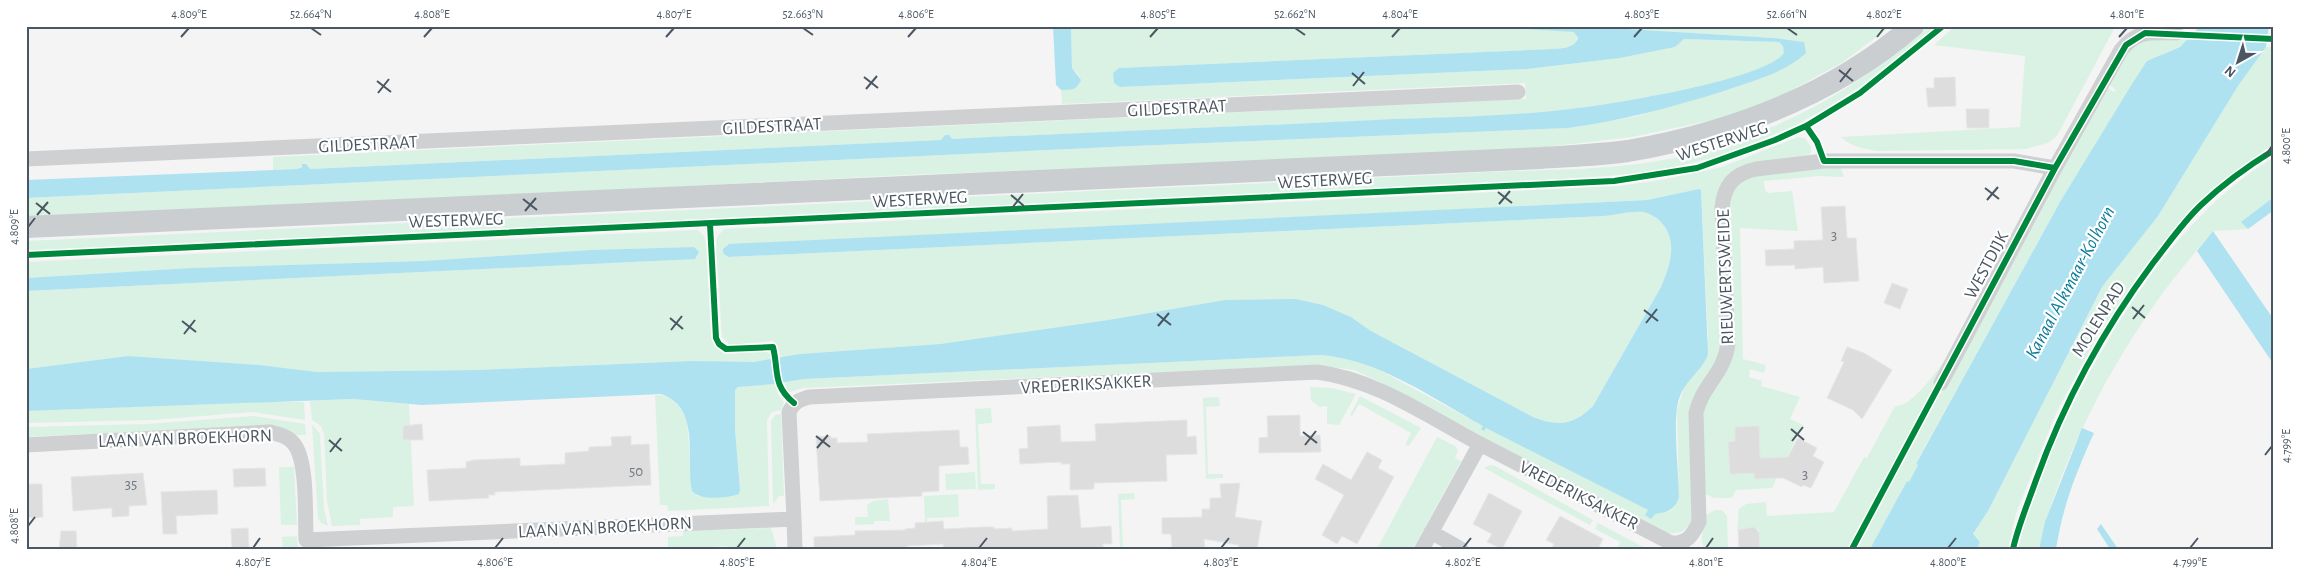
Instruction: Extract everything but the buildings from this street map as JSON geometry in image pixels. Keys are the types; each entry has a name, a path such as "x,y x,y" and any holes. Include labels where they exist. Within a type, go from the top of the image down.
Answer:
{"main road":[{"name":"WESTERWEG","path":"26,227 1541,158 1615,152 1674,142 1721,129 1797,101 1839,78 1913,26"}],"street":[{"name":"WESTDIJK","path":"1941,383 2055,168 2126,45 2144,33 2176,33"},
{"name":"GILDESTRAAT","path":"26,159 1518,92"},
{"name":"RIEUWERTSWEIDE","path":"1699,522 1696,413 1698,401 1703,392 1724,363 1728,343 1723,196 1731,180 1747,171 1784,164 1824,161 2014,161 2055,168"},
{"name":"VREDERIKSAKKER","path":"794,518 789,412 794,403 809,397 1317,372 1340,375 1367,384 1393,396 1480,444 1671,543 1679,544 1686,541 1699,522"},
{"name":"LAAN VAN BROEKHORN","path":"26,445 270,432 284,436 294,443 302,462 306,545 794,518"},
{"path":"1422,549 1480,444"},
{"path":"794,518 795,549"},
{"path":"1431,532 1461,549"}],"green space":[{"path":"1071,26 1472,26 1574,32 1577,36 1576,42 1570,47 1552,49 1119,68 1116,70 1120,87 1527,69 1620,58 1675,47 1684,39 1779,42 1783,46 1785,53 1772,63 1749,73 1684,90 1589,107 1523,114 952,139 945,135 941,140 310,169 303,166 297,169 273,170 273,157 1526,99 1525,83 1062,104 1061,90 1077,87 1080,81 1077,73 1072,68"},
{"path":"1578,26 1891,26 1843,62 1781,96 1732,116 1632,137 1519,150 1099,169 927,174 26,219 26,198 1133,146 1568,128 1634,117 1763,78 1804,42 1774,38"},
{"path":"1929,26 1936,26 1874,78 1792,127 1721,156 1648,173 1505,183 26,251 26,241 1590,168 1641,164 1666,160 1726,144 1789,120 1847,88 1902,49"},
{"path":"1955,26 2200,26 2200,28 2115,27 2057,136 2048,143 2026,149 1876,151 1853,145 1841,137 2020,127 2025,56 1934,45"},
{"path":"2171,36 2171,41 2176,41 2176,37 2189,37 2180,47 2163,54 2060,202 1916,463 1918,465 1909,482 1907,481 1870,549 1856,549 2106,87 2114,92 2116,90 2108,84 2135,42"},
{"path":"2266,47 2274,47 2274,145 2259,154 2193,207 2141,271 2098,335 2057,411 2016,513 2008,549 1977,549 1980,542 1973,535 1988,511 2102,287 2158,216 2238,86"},
{"path":"1798,137 1805,138 1811,147 1809,155 1768,160 1748,166 1726,179 1722,354 1702,385 1694,514 1686,529 1677,533 1660,531 1354,370 1318,365 803,388 790,392 786,389 785,383 804,379 1321,355 1344,357 1379,370 1483,426 1481,429 1484,431 1485,427 1648,510 1645,515 1670,511 1675,507 1679,497 1677,410 1685,385 1699,368 1708,338 1701,190 1699,189 1647,200 726,245 726,256 728,257 1604,216 1634,212 1648,213 1660,221 1666,228 1671,245 1670,262 1661,287 1593,406 1579,417 1565,422 1550,422 1533,417 1371,331 1351,317 1323,305 1296,299 1225,300 1108,320 940,344 800,354 781,359 778,346 773,341 730,345 722,337 716,242 724,229 1619,186 1661,180 1722,167"},
{"path":"2274,157 2274,197 2242,222 2248,229 2213,231 2165,290 2126,348 2090,414 2060,482 2039,549 2018,549 2031,503 2057,438 2089,374 2125,312 2168,253 2191,226 2244,177"},
{"path":"1841,168 1844,177 1819,176 1764,181 1765,190 1768,193 1792,191 1798,231 1740,228 1743,359 1766,365 1764,373 1750,369 1749,377 1762,381 1761,386 1800,397 1790,419 1803,425 1772,488 1736,490 1732,498 1714,498 1705,494 1702,431 1708,398 1725,373 1733,352 1727,204 1734,191 1745,181 1759,175 1793,169"},
{"path":"698,230 704,236 706,242 711,337 717,347 723,352 731,354 756,350 764,351 771,355 772,361 728,363 691,361 477,370 317,372 260,365 128,356 26,369 26,291 653,261 694,247 590,250 423,261 191,268 26,278 26,262"},
{"path":"1955,348 1848,549 1760,549 1759,530 1754,528 1737,531 1739,509 1746,504 1766,502 1767,516 1834,512 1864,457 1867,458 1895,406 1902,405 1910,400"},
{"path":"775,384 778,394 784,403 781,410 772,412 767,420 769,506 668,511 667,505 660,505 655,395 661,395 675,402 687,420 692,491 697,496 740,489 735,429 735,390 738,387"},
{"path":"1310,387 1332,388 1356,394 1339,425 1327,424 1327,406 1319,407 1311,400"},
{"path":"1360,396 1421,428 1409,446 1405,445 1411,433 1359,404 1352,416 1350,415"},
{"path":"1219,397 1220,406 1206,407 1208,474 1223,474 1223,478 1206,479 1203,398"},
{"path":"353,399 409,404 414,506 393,507 393,517 360,519 360,525 332,526 327,501 324,434 321,426 312,420 310,401"},
{"path":"244,402 304,402 305,420 253,412 152,420 26,423 26,411"},
{"path":"991,408 992,423 978,424 981,484 995,484 995,489 978,490 975,409"},
{"path":"781,414 784,496 779,496 773,504 771,421 775,415"},
{"path":"254,416 305,424 306,435 296,435 277,426 260,426 26,437 26,427 146,424"},
{"path":"312,424 320,434 324,509 328,526 321,523 318,518"},
{"path":"1437,437 1455,446 1458,450 1455,458 1461,461 1413,549 1377,549"},
{"path":"1490,465 1593,520 1590,525 1484,468"},
{"path":"279,467 294,467 297,525 281,525"},
{"path":"975,472 976,489 946,490 945,474"},
{"path":"1134,493 1135,499 1121,500 1123,549 1120,549 1118,494"},
{"path":"958,494 959,517 927,518 929,544 926,545 924,496"},
{"path":"888,499 890,521 874,521 874,524 855,525 855,517 868,517 867,505 873,501"},
{"path":"1715,510 1722,510 1727,516 1728,549 1705,549 1703,544 1702,536 1706,515"},
{"path":"1598,523 1647,549 1617,549 1620,542 1595,529"},
{"path":"771,528 777,549 740,549 723,546 701,549 668,549 668,537 683,536 683,531"},
{"path":"297,536 298,549 283,549 282,537"}],"water":[{"path":"1053,26 1071,26 1072,68 1081,80 1074,89 1061,90 1056,85"},
{"path":"1472,26 1578,26 1774,38 1804,42 1806,53 1777,72 1724,91 1646,113 1568,128 1133,146 26,198 26,180 297,169 302,167 302,164 306,164 310,169 941,140 945,135 949,135 952,139 1522,114 1589,107 1684,90 1748,73 1771,63 1784,53 1783,46 1779,42 1684,39 1675,47 1620,58 1527,69 1120,87 1114,83 1113,73 1119,68 1552,49 1571,46 1578,38 1574,32"},
{"name":"Kanaal Alkmaar-Kolhorn","path":"2200,26 2269,26 2266,47 2238,86 2158,216 2102,287 1988,511 1973,534 1980,542 1977,549 1870,549 1907,481 1909,482 1918,465 1916,464 2060,202 2132,84 2147,61 2180,47"},
{"path":"1701,190 1708,354 1706,360 1682,392 1677,408 1676,432 1679,497 1673,508 1655,514 1651,519 1645,515 1648,510 1486,428 1484,431 1481,429 1483,426 1385,372 1343,358 1321,355 804,379 738,387 735,390 735,429 740,490 739,494 714,498 701,496 692,491 687,422 682,411 674,401 661,394 422,405 353,399 26,411 26,369 128,356 260,365 317,372 477,370 691,361 754,362 800,354 940,344 1108,320 1225,300 1296,299 1323,305 1351,317 1371,331 1533,417 1558,423 1579,417 1593,406 1661,287 1670,262 1671,245 1666,228 1660,221 1648,213 1634,212 1604,216 728,257 723,253 723,249 729,244 1647,200"},
{"path":"2274,197 2274,210 2248,229 2241,222"},
{"path":"2213,231 2274,320 2274,365 2197,251"},
{"path":"694,247 699,252 695,259 26,291 26,278 191,268 423,261 590,250"},
{"path":"2082,428 2094,433 2071,489 2062,518 2056,549 2039,549 2045,522"},
{"path":"2101,524 2118,549 2110,549 2097,529"}],"cycle path":[{"path":"26,255 1614,181 1697,168 1775,140 1806,126 1860,93 1943,26"},
{"path":"1852,549 2055,168 2126,45 2145,33 2274,39"},
{"path":"1806,126 1817,142 1824,161 2014,161 2055,168"},
{"name":"MOLENPAD","path":"2013,549 2023,514 2047,451 2072,395 2101,341 2135,288 2182,226 2209,197 2245,169 2274,150"},
{"path":"710,224 716,338 719,344 726,349 773,347 779,384 794,403"}]}
